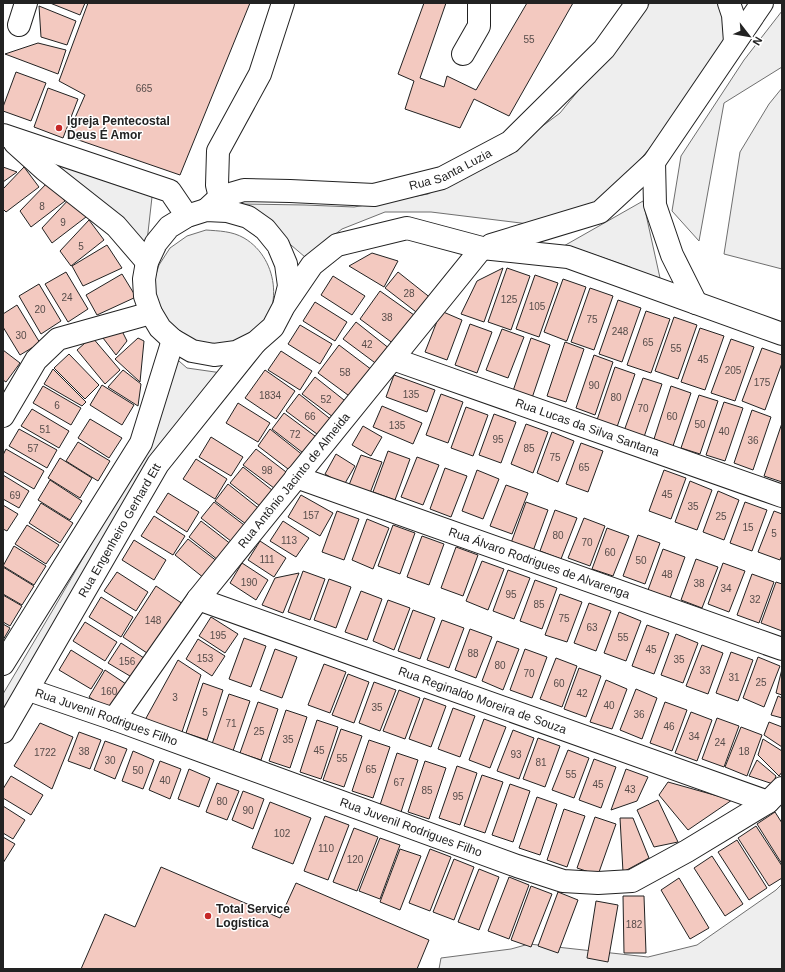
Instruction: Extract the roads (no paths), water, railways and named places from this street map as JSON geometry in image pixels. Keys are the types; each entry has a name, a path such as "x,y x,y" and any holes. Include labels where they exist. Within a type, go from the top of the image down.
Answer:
{"street":[{"path":"19,26 26,3"},
{"path":"204,208 217,186 218,151 260,74 283,3"},
{"path":"463,54 479,26 479,3"},
{"name":"Rua Santa Luzia","path":"256,342 236,352 214,355 192,351 173,340 160,328 151,313 146,296 144,279 147,262 156,243 169,227 204,208 244,190 290,190 374,195 442,178 510,142 604,49 637,3"},
{"path":"729,3 733,15 735,42"},
{"path":"482,248 600,212 654,162 762,3"},
{"path":"7,136 170,191 204,208 227,211 248,217 265,229 278,245 286,264 289,286 284,306"},
{"path":"7,136 44,170 116,226 147,262"},
{"path":"654,162 655,206 672,255 696,303"},
{"path":"256,342 273,327 284,306 312,265 337,245 407,228 482,248 568,257 782,334"},
{"name":"Rua Antônio Jacinto de Almeida","path":"114,719 198,599 482,248"},
{"path":"3,416 36,360 58,339 151,313"},
{"path":"3,664 141,443 173,340"},
{"name":"Rua Engenheiro Gerhard Ett","path":"3,732 29,690 158,464 256,342"},
{"name":"Rua Lucas da Silva Santana","path":"393,359 782,496"},
{"name":"Rua Álvaro Rodrigues de Alvarenga","path":"296,477 782,649"},
{"name":"Rua Reginaldo Moreira de Souza","path":"198,599 775,795"},
{"name":"Rua Juvenil Rodrigues Filho","path":"29,690 114,719 517,866 563,881 598,883 632,881 687,851 775,795"}],"place":[{"name":"Igreja Pentecostal Deus É Amor","path":"59,128"},
{"name":"Total Service Logística","path":"208,916"}]}
